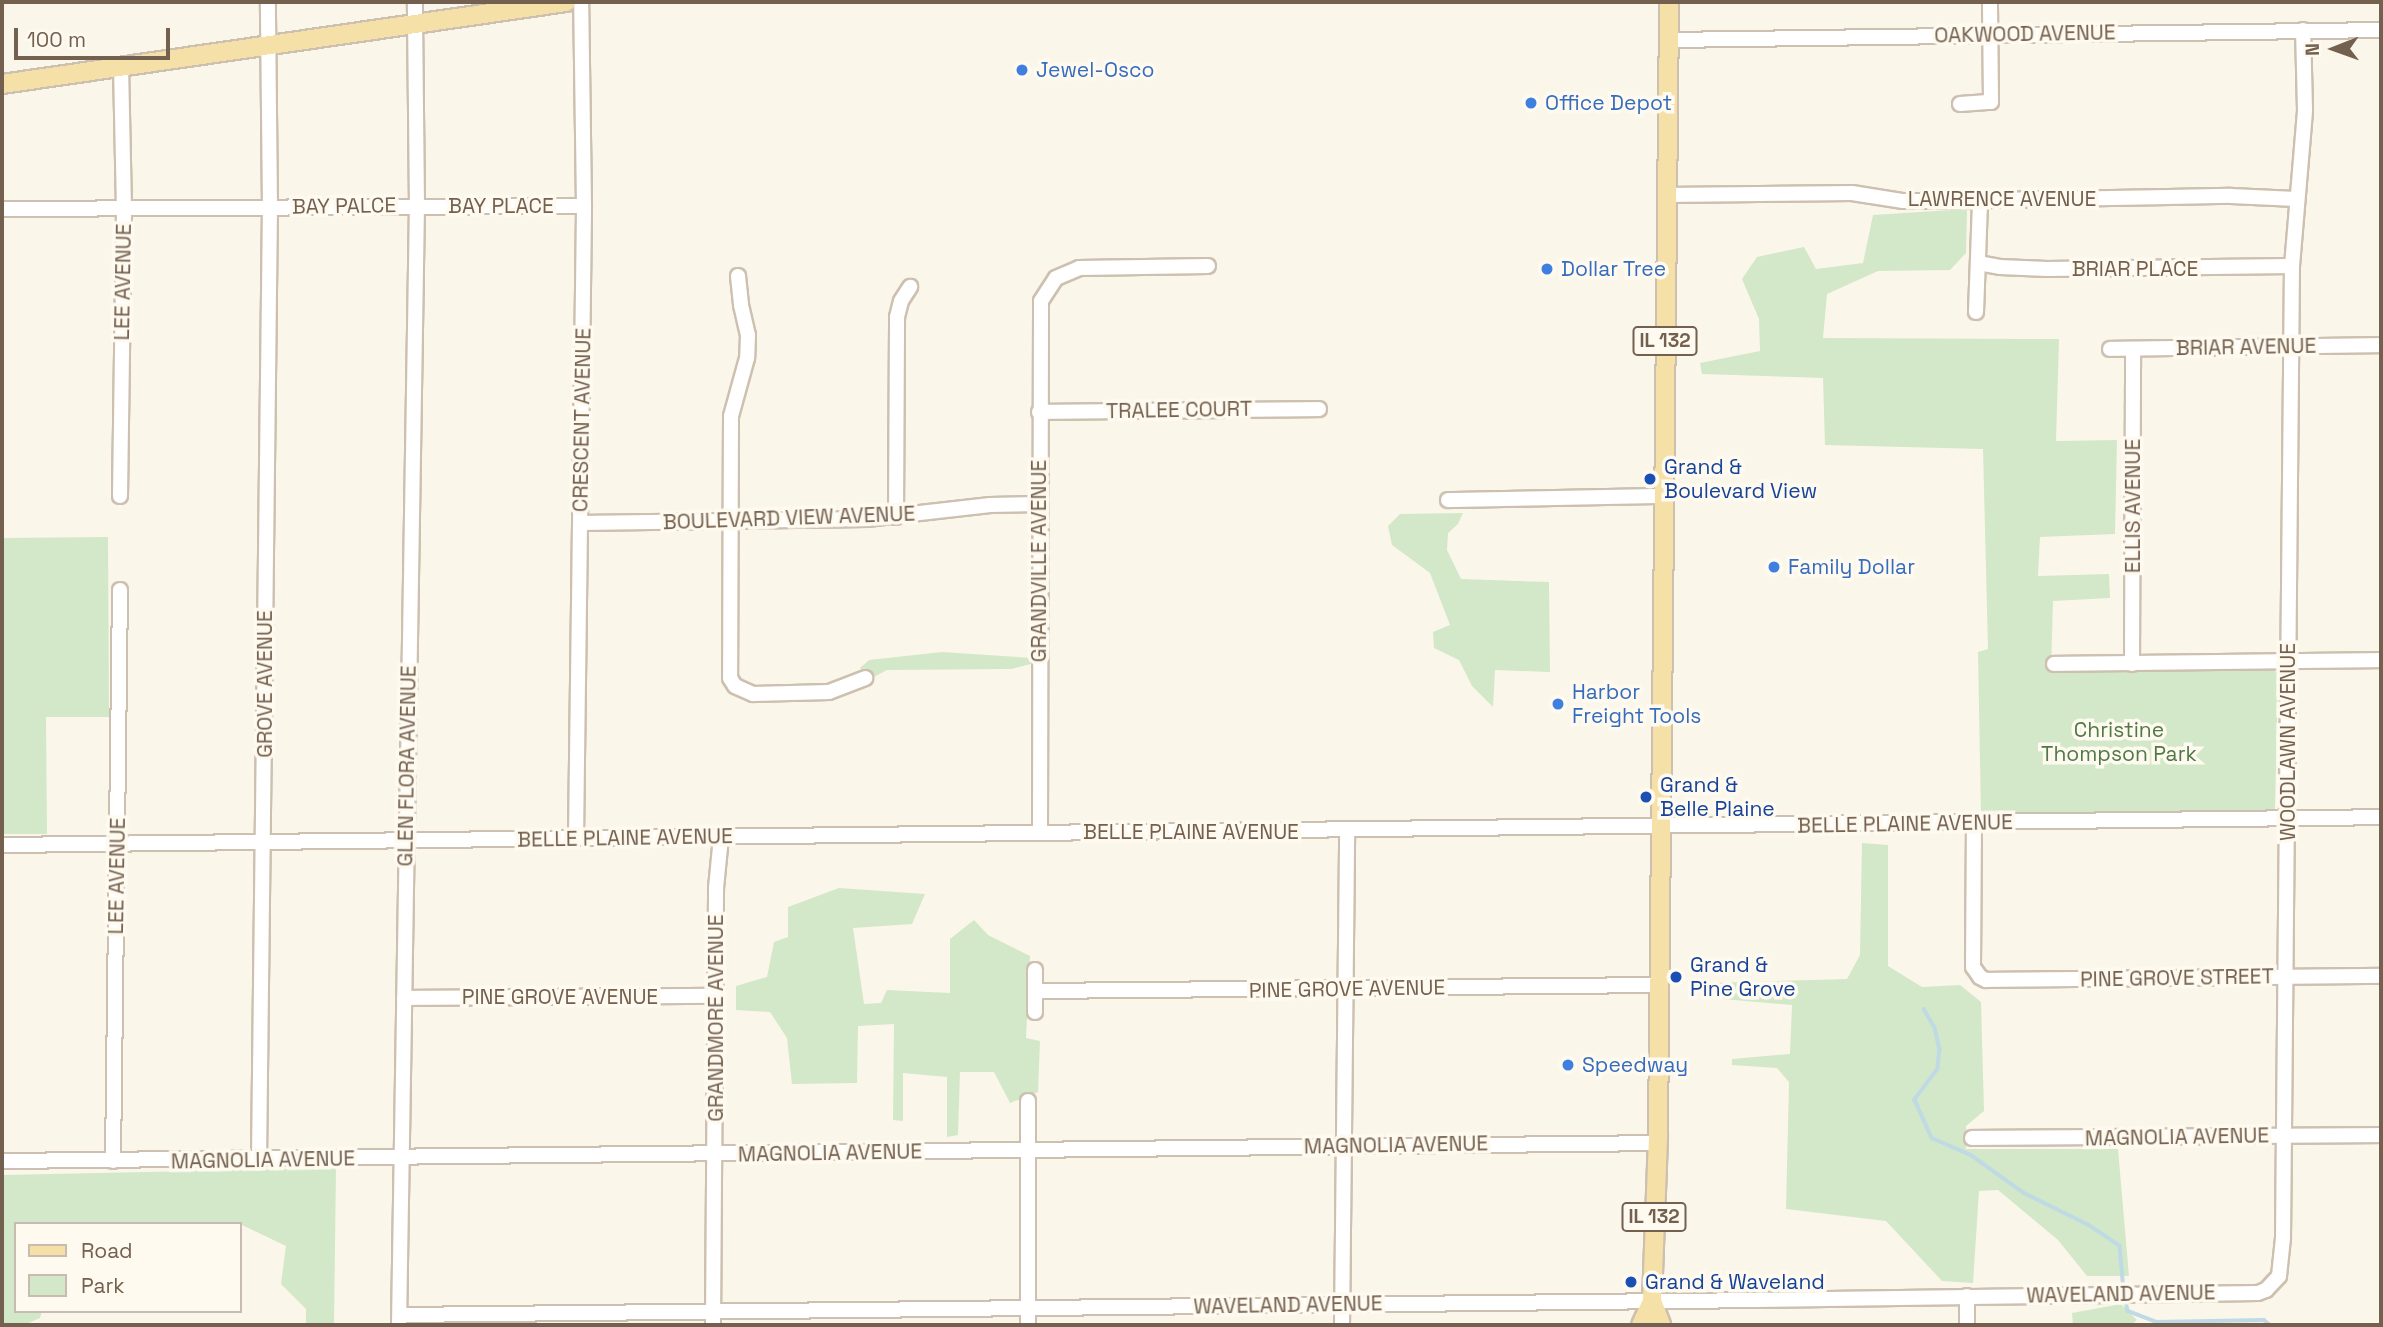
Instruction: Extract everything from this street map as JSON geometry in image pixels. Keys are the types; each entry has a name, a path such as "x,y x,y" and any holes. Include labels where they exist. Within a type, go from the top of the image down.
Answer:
{"main road":[{"path":"2,84 566,2"},
{"name":"IL 132","path":"1661,1325 1652,1301 1657,1143 1669,2"},
{"name":"IL 132","path":"1641,1325 1652,1301"}],"street":[{"name":"GROVE AVENUE","path":"259,1160 265,842 270,207 268,2"},
{"name":"GLEN FLORA AVENUE","path":"399,1320 417,206 415,2"},
{"name":"CRESCENT AVENUE","path":"576,838 584,206 581,2"},
{"path":"1960,104 1991,102 1990,2"},
{"name":"WOODLAWN AVENUE","path":"2274,1284 2281,1267 2285,1136 2292,266 2305,110 2303,30"},
{"name":"OAKWOOD AVENUE","path":"1668,40 2381,30"},
{"name":"LEE AVENUE","path":"120,496 124,209 121,68"},
{"name":"LAWRENCE AVENUE","path":"1666,195 1852,193 1903,201 2231,196 2296,199"},
{"path":"1976,312 1980,201"},
{"name":"BAY PLACE","path":"417,206 584,206"},
{"name":"BAY PALCE","path":"270,207 417,206"},
{"path":"2,209 270,207"},
{"name":"BRIAR PLACE","path":"1978,263 2046,269 2292,266"},
{"name":"GRANDVILLE AVENUE","path":"1040,833 1040,307 1046,290 1056,278 1079,268 1208,266"},
{"path":"738,275 741,306 748,335 747,358 731,416 728,668 735,686 753,694 815,693 847,687 865,678"},
{"path":"896,517 897,317 901,301 910,287"},
{"name":"BRIAR AVENUE","path":"2110,349 2381,345"},
{"name":"ELLIS AVENUE","path":"2132,664 2133,349"},
{"name":"TRALEE COURT","path":"1039,412 1319,409"},
{"path":"1448,500 1663,496"},
{"name":"BOULEVARD VIEW AVENUE","path":"580,523 896,517 989,505 1038,504"},
{"name":"LEE AVENUE","path":"113,1161 120,590"},
{"path":"2054,664 2381,660"},
{"name":"BELLE PLAINE AVENUE","path":"2,845 2381,817"},
{"name":"PINE GROVE STREET","path":"1974,823 1973,967 1976,973 1986,980 2381,975"},
{"path":"1342,1325 1347,831"},
{"name":"GRANDMORE AVENUE","path":"714,1318 716,888 721,837"},
{"path":"1035,970 1035,1012"},
{"name":"PINE GROVE AVENUE","path":"1035,991 1659,985"},
{"name":"PINE GROVE AVENUE","path":"404,998 715,996"},
{"path":"1028,1101 1028,1325"},
{"name":"MAGNOLIA AVENUE","path":"1972,1138 2381,1135"},
{"name":"MAGNOLIA AVENUE","path":"2,1161 1657,1143"},
{"name":"WAVELAND AVENUE","path":"399,1320 714,1318 1028,1309 2258,1293 2274,1284"},
{"path":"1967,1296 1967,1325"}],"green space":[{"name":"Christine Thompson Park","path":"1967,209 1966,253 1950,270 1878,271 1827,294 1823,338 2059,339 2056,441 2117,440 2115,534 2040,537 2038,576 2109,574 2110,598 2053,601 2051,671 2272,669 2278,673 2275,810 1981,815 1978,652 1988,649 1983,449 1825,445 1823,378 1702,374 1700,363 1760,351 1759,319 1742,279 1757,257 1804,247 1816,269 1863,263 1873,215"},
{"path":"1463,513 1458,524 1448,533 1447,550 1461,579 1549,582 1550,672 1495,670 1493,707 1472,686 1459,660 1434,648 1433,632 1450,625 1430,573 1392,545 1388,526 1400,514"},
{"path":"108,537 109,717 46,717 47,834 2,834 2,538"},
{"path":"942,652 1031,658 1031,664 1011,669 887,670 870,679 860,668 869,660"},
{"path":"1862,843 1888,845 1888,966 1922,987 1960,985 1981,1002 1984,1111 1966,1126 1966,1149 2118,1149 2129,1276 2087,1276 2058,1240 1998,1190 1979,1191 1973,1283 1942,1281 1886,1221 1786,1209 1789,1082 1777,1068 1732,1065 1732,1059 1790,1054 1792,1005 1711,998 1711,983 1847,979 1860,955"},
{"path":"839,888 925,894 912,924 853,928 864,1004 881,1003 887,990 950,993 950,939 974,920 988,935 1030,956 1026,1038 1040,1041 1038,1092 1010,1103 994,1072 960,1072 958,1135 947,1137 947,1077 903,1073 903,1121 893,1120 894,1024 858,1026 857,1083 792,1084 787,1038 770,1012 736,1010 736,986 767,977 774,942 788,937 788,907"},
{"path":"336,1168 334,1325 306,1325 306,1309 281,1284 286,1246 242,1225 242,1222 14,1222 14,1313 41,1313 40,1318 24,1325 2,1325 2,1175"},
{"path":"2121,1304 2137,1320 2131,1325 2073,1325 2072,1313"}],"waterway":[{"path":"1924,1009 1935,1028 1940,1049 1938,1069 1915,1100 1932,1138 1971,1155 2024,1193 2089,1225 2120,1246 2124,1291"},
{"path":"2126,1302 2128,1311 2156,1322 2264,1320 2270,1325"}],"place":[{"name":"Jewel-Osco","path":"1022,70"},
{"name":"Office Depot","path":"1531,103"},
{"name":"Dollar Tree","path":"1547,269"},
{"name":"Grand & Boulevard View","path":"1650,479"},
{"name":"Family Dollar","path":"1774,567"},
{"name":"Harbor Freight Tools","path":"1558,704"},
{"name":"Grand & Belle Plaine","path":"1646,797"},
{"name":"Grand & Pine Grove","path":"1676,977"},
{"name":"Speedway","path":"1568,1065"},
{"name":"Grand & Waveland","path":"1631,1282"}]}
